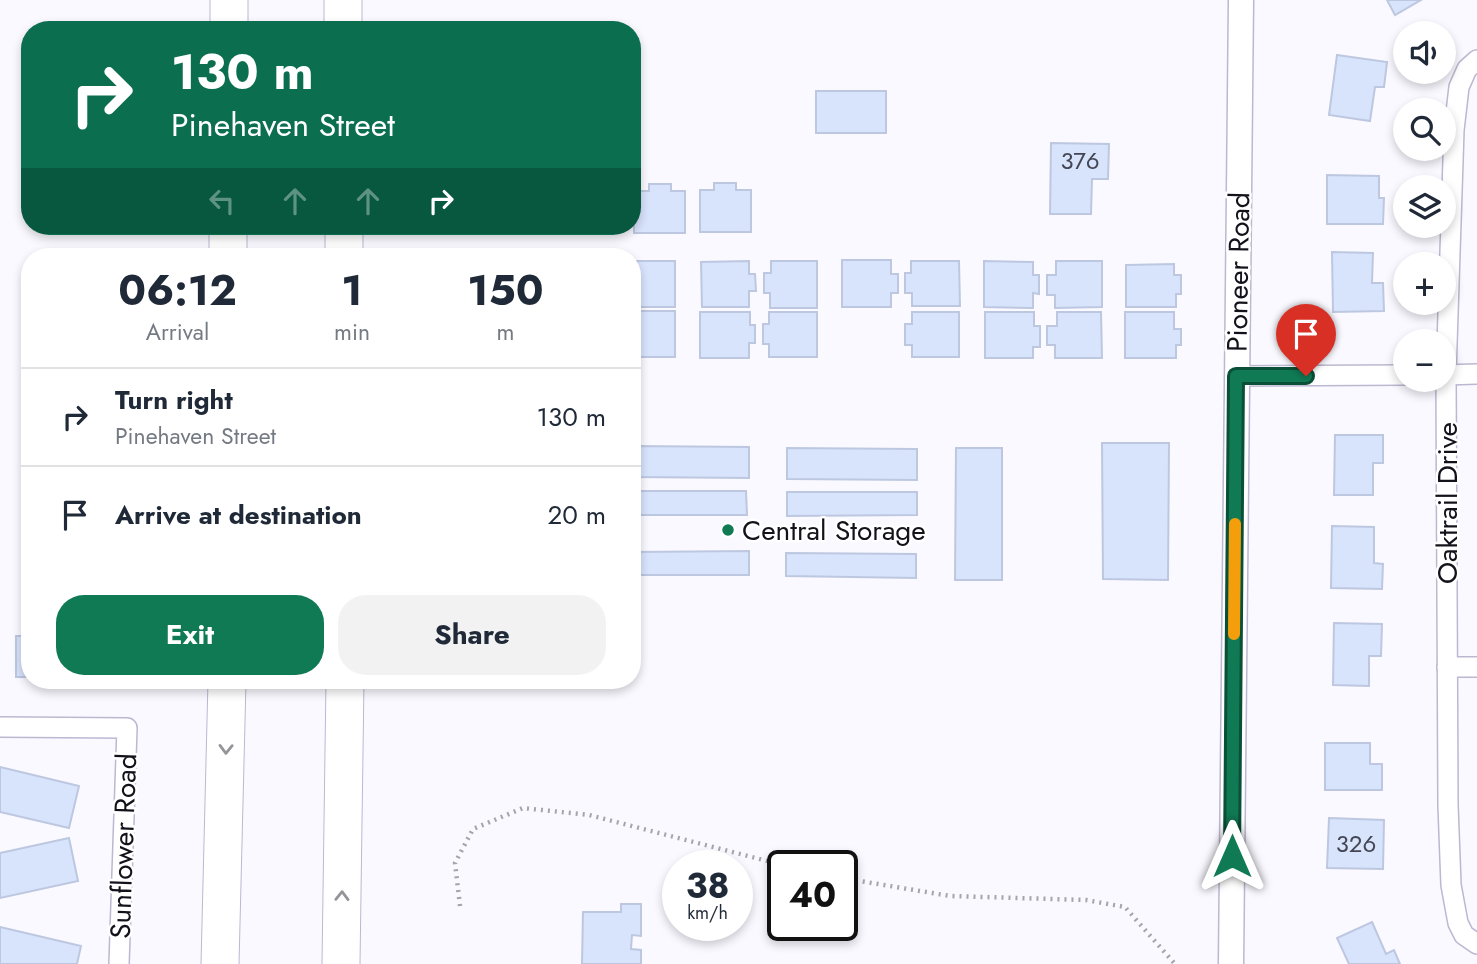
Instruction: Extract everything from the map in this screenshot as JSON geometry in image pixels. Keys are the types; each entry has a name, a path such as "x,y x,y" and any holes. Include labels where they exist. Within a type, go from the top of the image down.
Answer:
{"highway":[{"path":"229,0 229,21"},
{"path":"343,0 343,21"},
{"path":"220,964 227,689"},
{"path":"341,964 345,689"}],"street":[{"name":"Pioneer Road","path":"1231,964 1241,0"},
{"name":"Oaktrail Drive","path":"1447,329 1454,130 1459,87 1467,69 1477,60"},
{"path":"1456,374 1477,374"},
{"path":"1236,376 1393,375"},
{"name":"Oaktrail Drive","path":"1445,392 1451,885 1458,923 1464,935 1477,944"},
{"path":"1447,667 1477,667"},
{"name":"Sunflower Road","path":"0,727 127,728 119,964"}],"path":[{"path":"460,906 455,863 473,829 523,808 589,815 767,861"},
{"path":"858,881 950,896 1086,900 1125,907 1175,964"}],"building":[{"path":"1387,0 1421,0 1395,15"},
{"path":"1337,55 1387,62 1384,87 1375,87 1370,121 1329,115"},
{"path":"816,91 886,91 886,133 816,133"},
{"path":"1051,143 1109,144 1108,179 1092,179 1091,214 1050,214"},
{"path":"1327,175 1379,176 1379,198 1384,198 1383,224 1327,224"},
{"path":"714,183 736,183 736,190 751,190 751,232 700,232 700,190 714,190"},
{"path":"649,184 671,184 671,191 685,191 685,233 641,233 641,191 649,191"},
{"path":"1332,252 1373,253 1372,283 1383,283 1384,311 1333,312"},
{"path":"842,260 891,260 891,274 898,274 898,293 891,293 891,307 842,307"},
{"path":"641,261 675,261 675,307 641,307"},
{"path":"749,261 749,274 755,274 756,291 749,291 749,307 702,307 701,262"},
{"path":"771,261 817,261 817,308 770,308 770,293 764,293 764,273 771,273"},
{"path":"911,261 959,261 960,306 912,306 912,293 905,293 905,273 911,273"},
{"path":"984,261 1033,262 1033,275 1039,275 1039,294 1033,293 1033,308 984,307"},
{"path":"1056,261 1102,261 1102,307 1055,308 1055,295 1047,295 1047,275 1056,275"},
{"path":"1174,264 1174,275 1181,275 1181,294 1176,294 1176,307 1126,307 1126,265"},
{"path":"641,311 675,311 675,357 641,357"},
{"path":"700,312 750,312 750,325 755,325 755,343 749,343 749,358 700,358"},
{"path":"769,312 817,312 817,357 769,357 769,344 763,344 763,324 769,324"},
{"path":"912,312 959,312 959,357 912,357 912,345 905,345 905,324 912,324"},
{"path":"985,312 1034,312 1034,326 1040,326 1040,347 1033,347 1033,358 985,358"},
{"path":"1057,312 1101,312 1102,358 1055,358 1055,345 1047,345 1047,326 1057,326"},
{"path":"1125,312 1174,312 1174,329 1181,329 1181,345 1176,345 1176,358 1125,358"},
{"path":"1335,435 1383,435 1383,463 1373,463 1373,495 1334,495"},
{"path":"1102,443 1169,443 1168,580 1103,579"},
{"path":"641,446 749,447 749,478 641,477"},
{"path":"787,448 917,449 917,480 787,479"},
{"path":"956,448 1002,448 1002,580 955,580"},
{"path":"641,491 746,491 747,515 641,515"},
{"path":"787,492 917,492 917,515 787,516"},
{"path":"1332,526 1374,527 1374,563 1383,564 1382,589 1331,588"},
{"path":"749,551 749,575 641,575 641,552"},
{"path":"786,553 916,554 916,578 786,576"},
{"path":"1334,623 1382,624 1381,656 1369,656 1369,686 1333,685"},
{"path":"16,636 21,636 21,677 16,677"},
{"path":"1325,743 1370,743 1370,764 1382,764 1382,790 1325,790"},
{"path":"0,767 79,786 69,828 0,812"},
{"path":"1329,818 1384,820 1383,869 1327,868"},
{"path":"69,838 78,881 0,898 0,853"},
{"path":"621,904 641,904 641,936 632,935 631,949 641,950 641,964 582,964 583,912 621,912"},
{"path":"1372,922 1386,954 1394,950 1400,964 1349,964 1337,938"},
{"path":"0,927 81,946 77,964 0,964"}],"slow traffic":[{"path":"1234,634 1235,524"}],"place":[{"name":"Central Storage","path":"728,530"}],"route":[{"path":"1232,856 1236,376 1306,376"}]}
